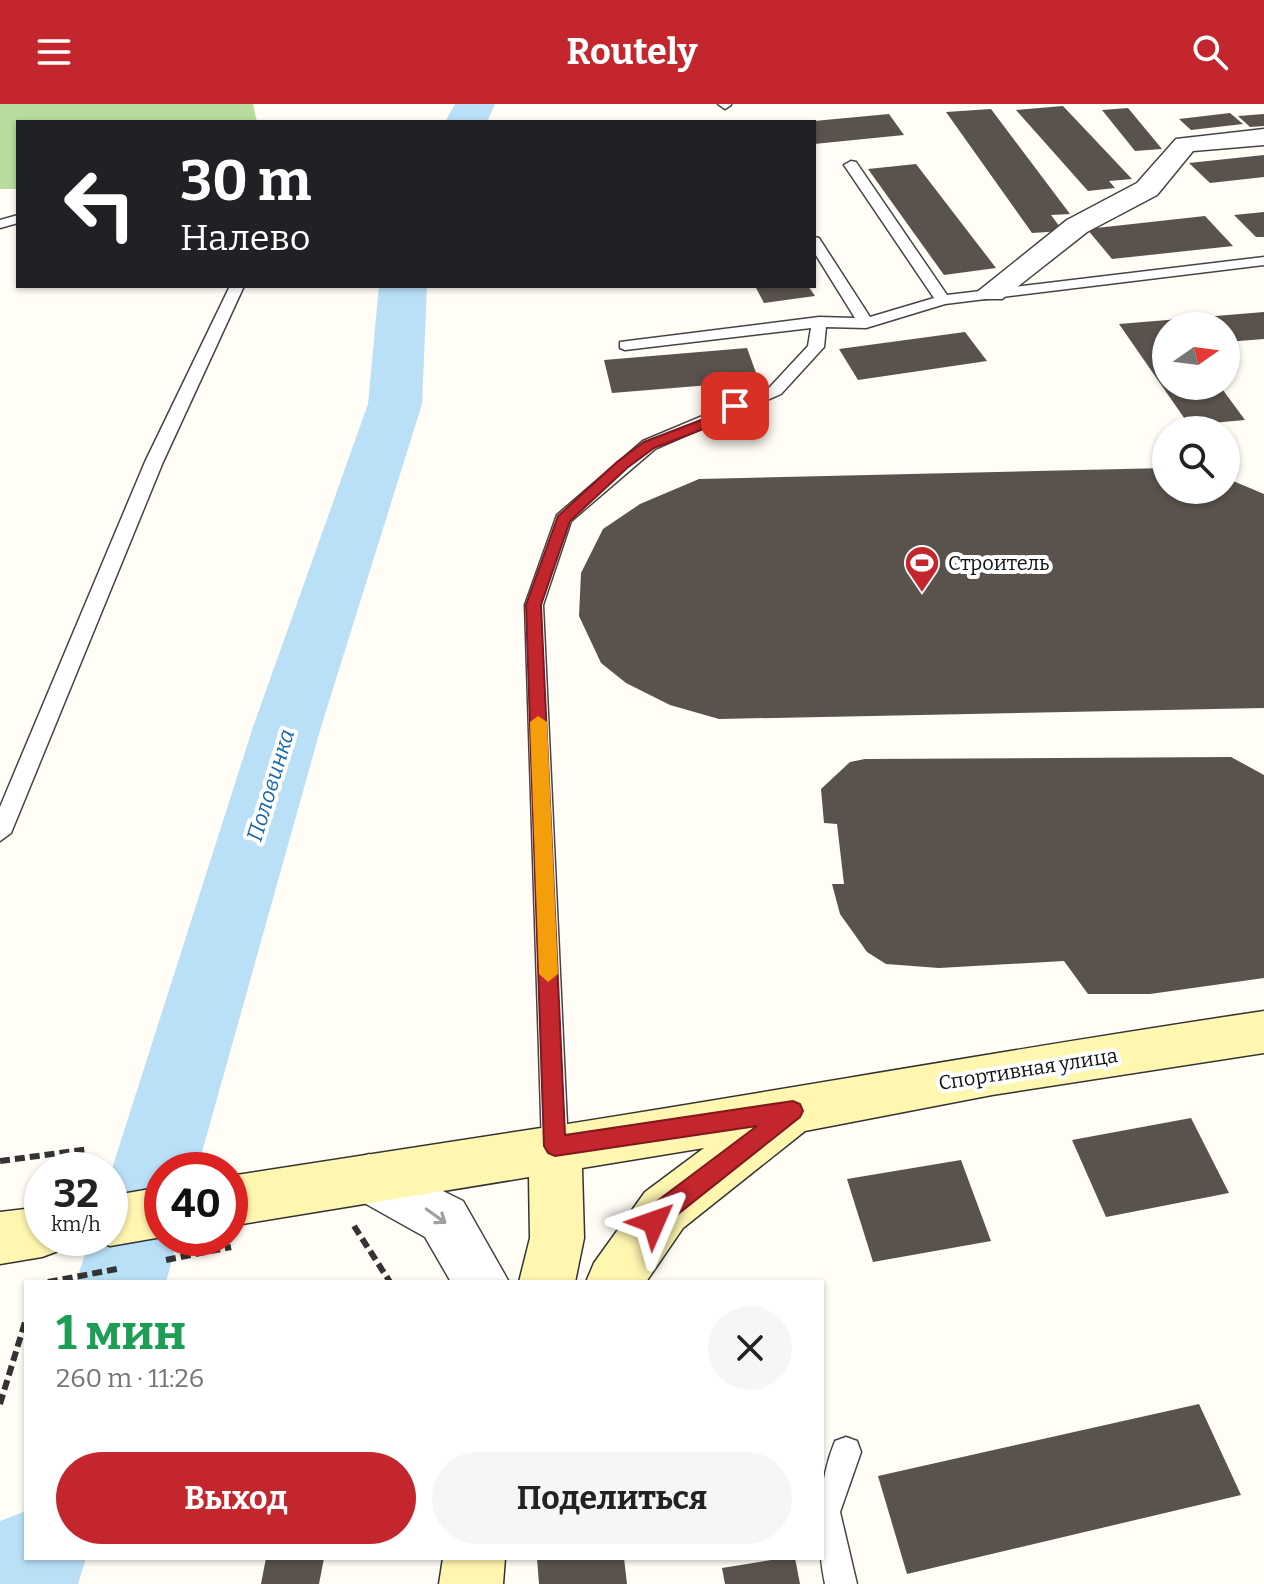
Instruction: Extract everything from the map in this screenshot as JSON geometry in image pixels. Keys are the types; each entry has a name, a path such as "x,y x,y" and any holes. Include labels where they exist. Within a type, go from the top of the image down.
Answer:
{"street":[{"path":"991,293 1077,226 1147,189 1185,144 1264,137"},
{"name":"Спортивная улица","path":"248,1221 555,1146 793,1111 992,1073 1264,1032"},
{"path":"615,1280 664,1210 793,1111"},
{"path":"547,1280 557,1238 555,1146"},
{"path":"346,1197 444,1219 480,1280"},
{"path":"0,1238 24,1235"},
{"path":"471,1584 474,1560"}],"lane":[{"path":"851,165 943,300"},
{"path":"816,244 866,323"},
{"path":"625,345 819,322 866,323 943,300 1264,261"},
{"path":"0,833 154,462 236,288"},
{"path":"555,1146 534,605 563,519 622,465 649,445 775,391 816,347 819,322"},
{"path":"841,1584 825,1512 846,1452"}],"path":[{"path":"0,1161 89,1149"},
{"path":"346,1197 352,1224 389,1280"},
{"path":"52,1280 95,1256"},
{"path":"0,1404 24,1326"}],"green space":[{"path":"0,104 253,104 257,120 16,120 16,189 0,189"}],"building":[{"path":"1063,106 1132,179 1109,181 1115,188 1088,191 1016,110"},
{"path":"1128,108 1162,149 1135,151 1102,110"},
{"path":"991,109 1070,214 1051,215 1063,231 1032,233 946,112"},
{"path":"1230,113 1243,124 1191,130 1179,119"},
{"path":"889,114 904,135 816,144 816,121"},
{"path":"1264,114 1264,126 1250,127 1238,116"},
{"path":"1264,155 1264,177 1210,183 1189,163"},
{"path":"916,164 996,268 944,275 868,169"},
{"path":"1264,212 1264,237 1256,237 1234,215"},
{"path":"1205,216 1233,246 1112,259 1087,229"},
{"path":"756,288 809,288 815,296 764,303"},
{"path":"1264,312 1264,339 1240,341 1240,314"},
{"path":"1152,321 1152,372 1119,324"},
{"path":"965,332 987,361 858,380 839,349"},
{"path":"747,348 759,381 612,393 604,360"},
{"path":"1172,400 1230,400 1245,420 1240,420 1240,416 1183,416"},
{"name":"Строитель","path":"1152,468 1152,504 1240,504 1240,484 1264,494 1264,708 719,719 670,705 626,683 601,663 579,616 581,573 603,529 640,504 699,479"},
{"path":"1231,757 1264,775 1264,978 1150,994 1088,994 1064,961 939,968 886,964 867,952 840,914 832,884 844,884 837,824 824,823 821,789 850,762 865,759"},
{"path":"1191,1118 1229,1193 1106,1217 1072,1140"},
{"path":"961,1160 991,1241 873,1262 847,1179"},
{"path":"1199,1404 1241,1495 907,1574 878,1476"},
{"path":"266,1560 324,1560 319,1584 261,1584"},
{"path":"537,1560 624,1560 627,1584 539,1584"},
{"path":"772,1560 795,1560 800,1584 725,1584 722,1568"}],"waterway":[{"name":"Половинка","path":"467,120 475,104"},
{"name":"Половинка","path":"122,1280 287,727 395,404 403,288"},
{"name":"Половинка","path":"26,1584 34,1560"}],"slow traffic":[{"path":"538,722 548,974"}],"place":[{"name":"Строитель","path":"922,594"}],"route":[{"path":"654,1222 664,1210 793,1111 555,1146 534,605 563,519 622,465 649,445 706,423 735,406"}]}
